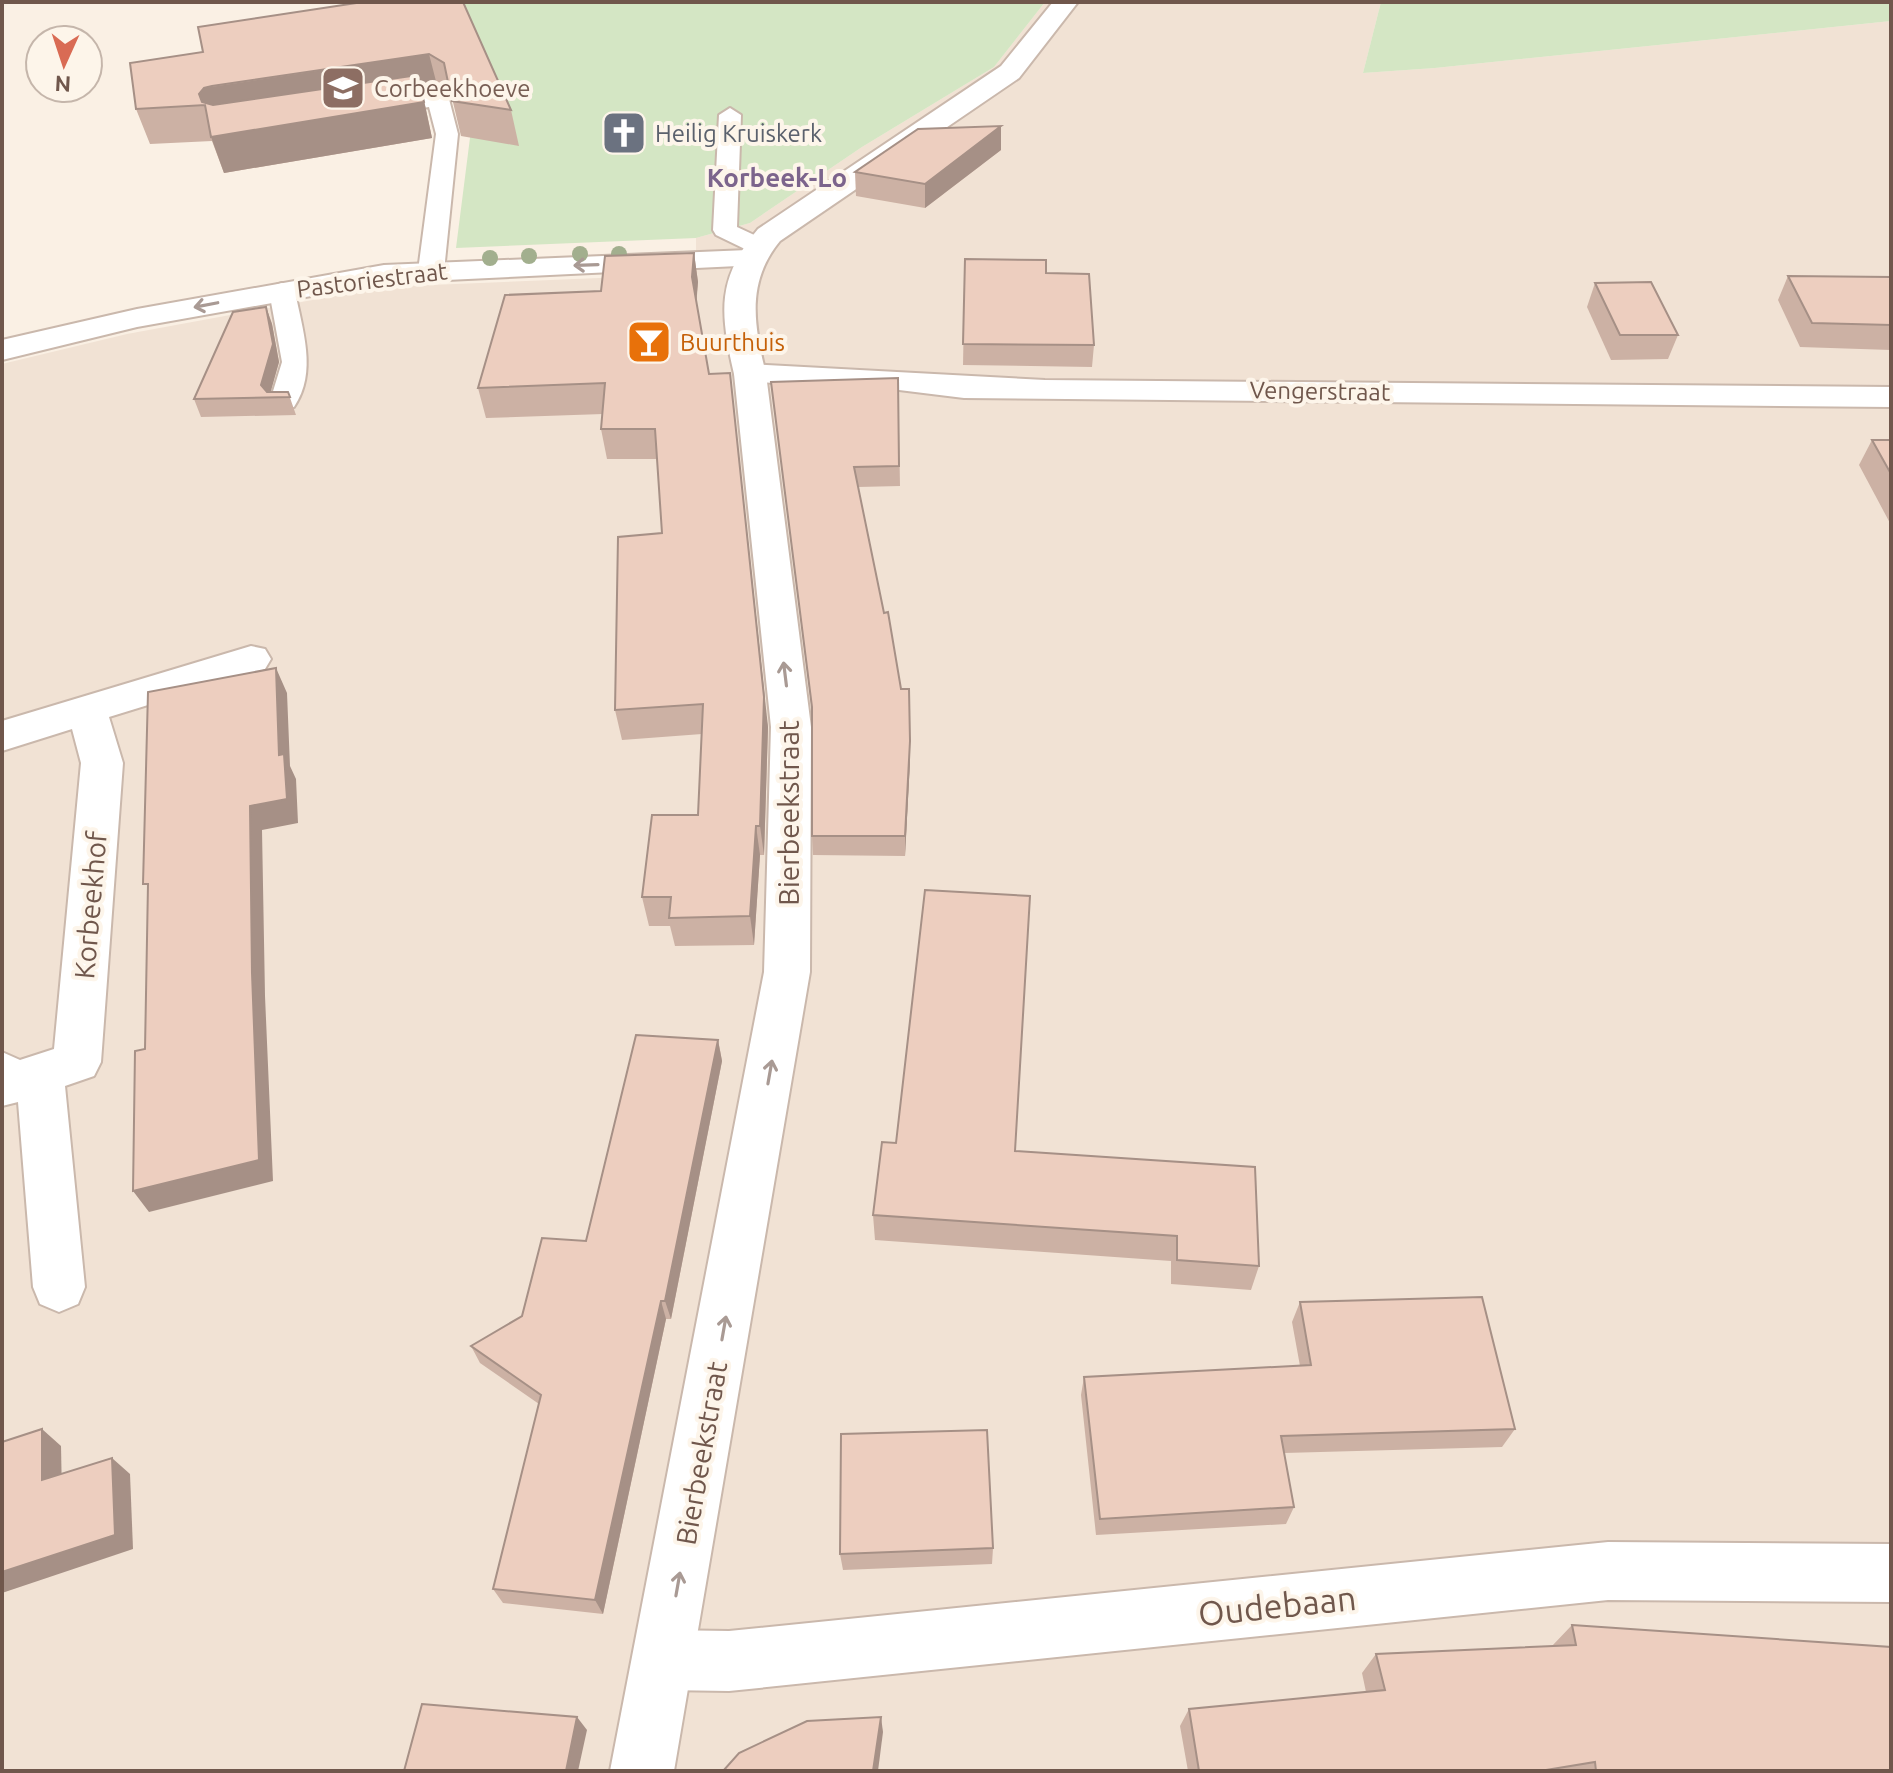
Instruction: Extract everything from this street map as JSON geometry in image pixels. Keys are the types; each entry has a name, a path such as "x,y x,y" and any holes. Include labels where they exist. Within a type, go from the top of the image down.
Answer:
{"street":[{"path":"753,253 769,235 1010,72 1066,2"},
{"name":"Pastoriestraat","path":"2,350 137,318 384,274 753,253"},
{"name":"Bierbeekstraat","path":"642,1771 787,972 791,727 750,374 741,340 738,291 753,253"},
{"name":"Vengerstraat","path":"750,374 1045,390 1891,397"},
{"path":"2,736 251,659"},
{"name":"Korbeekhof","path":"59,1287 21,1073 77,1062 102,763 87,710"},
{"name":"Oudebaan","path":"664,1660 729,1661 1608,1571 1891,1573"}],"lane":[{"path":"362,110 438,99 447,134 431,271"},
{"path":"730,115 725,230 753,253"},
{"path":"282,291 295,362 284,401"}],"shaded area":[{"path":"1045,2 1381,2 1363,73 1891,21 1891,1771 2,1771 2,364 127,334 383,287 696,274 696,238 750,223 862,147 994,67"}],"green space":[{"path":"463,2 1045,2 994,67 862,147 750,223 696,238 456,248 472,122"},
{"path":"1381,2 1891,2 1891,21 1363,73"}],"building":[{"path":"363,2 463,2 511,110 452,101 444,63 429,54 212,86 204,88 199,94 202,102 213,105 418,75 424,102 211,137 205,105 136,109 130,63 203,52 198,27"},
{"path":"1001,126 925,184 855,172 918,129"},
{"path":"694,253 692,277 709,374 730,373 764,697 760,826 756,826 750,916 669,918 671,897 642,897 652,815 698,815 703,704 615,710 618,537 662,533 655,429 601,429 605,383 478,388 505,295 601,291 605,256"},
{"path":"965,259 1046,260 1046,273 1089,274 1094,345 963,344"},
{"path":"1788,276 1891,277 1891,325 1812,323"},
{"path":"1651,282 1678,335 1620,335 1595,283"},
{"path":"266,307 273,344 261,385 267,392 288,392 290,397 194,399 233,312"},
{"path":"898,378 899,466 854,467 884,613 888,612 901,689 909,689 910,741 905,836 812,836 812,707 771,382"},
{"path":"1872,440 1891,440 1891,474"},
{"path":"276,668 279,755 284,754 287,799 250,806 259,1160 133,1191 135,1051 145,1049 148,884 143,884 148,692"},
{"path":"925,890 1030,896 1015,1151 1255,1167 1259,1266 1177,1260 1177,1236 873,1215 882,1142 896,1143"},
{"path":"636,1035 718,1040 665,1301 661,1301 595,1600 493,1589 541,1395 471,1346 522,1316 542,1238 586,1241"},
{"path":"1482,1297 1515,1429 1281,1436 1294,1507 1100,1519 1084,1377 1311,1365 1300,1302"},
{"path":"42,1429 42,1480 112,1458 115,1535 2,1572 2,1442"},
{"path":"987,1430 993,1548 840,1554 841,1434"},
{"path":"1572,1625 1891,1647 1891,1771 1596,1771 1595,1762 1540,1771 1199,1771 1189,1709 1385,1690 1376,1654 1576,1645"},
{"path":"422,1704 577,1717 566,1771 404,1771"},
{"path":"881,1717 873,1771 723,1771 739,1753 807,1721"}],"place":[{"name":"Corbeekhoeve","path":"343,88"},
{"name":"Heilig Kruiskerk","path":"624,133"},
{"name":"Buurthuis","path":"649,342"}],"district":[{"name":"Korbeek-Lo","path":"777,177"}]}
